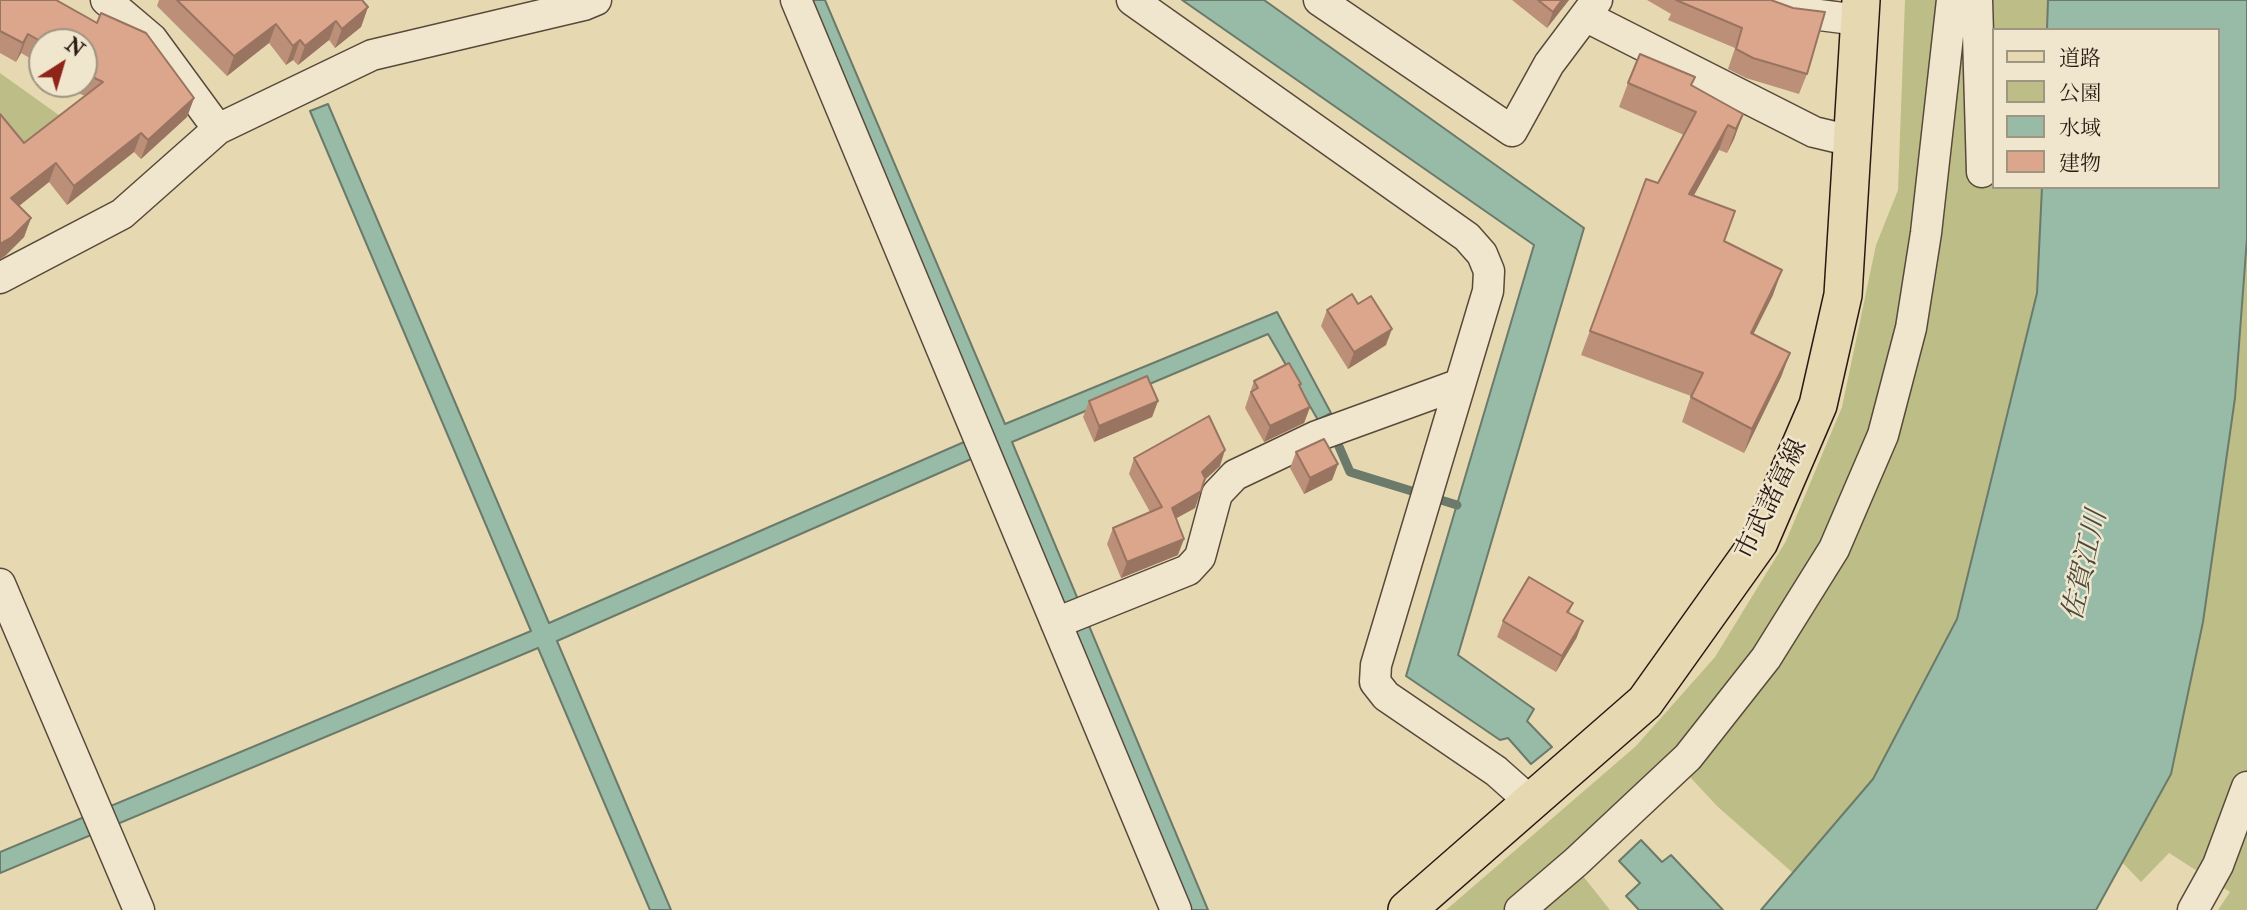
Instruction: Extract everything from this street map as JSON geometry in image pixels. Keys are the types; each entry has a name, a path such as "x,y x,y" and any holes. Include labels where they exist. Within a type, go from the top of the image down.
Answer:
{"main road":[{"name":"市武諸富線","path":"1407,910 1645,702 1759,542 1818,405 1843,295 1860,10"}],"street":[{"path":"106,0 152,39 218,129"},
{"path":"0,278 122,214 218,129 372,55 596,0"},
{"path":"796,0 976,433 1067,618 1176,910"},
{"path":"1132,0 1467,237 1482,254 1489,271 1488,291 1376,665 1376,682 1385,696 1496,771 1532,803"},
{"path":"1319,0 1512,131 1549,64 1591,8 1814,132 1852,141"},
{"path":"1760,0 1788,11 1860,10"},
{"path":"1520,910 1576,862 1688,757 1766,658 1834,549 1883,435 1911,328 1926,233 1952,0"},
{"path":"1977,0 1982,172"},
{"path":"1067,618 1188,570 1200,557 1217,494 1236,475 1329,432 1460,384"},
{"path":"0,584 139,910"},
{"path":"2193,910 2218,865 2247,787"}],"green space":[{"path":"1905,0 2048,0 2047,28 1992,28 1992,189 2042,189 2037,293 1957,619 1873,779 1793,873 1718,807 1673,759 1568,857 1610,910 1446,910 1636,746 1715,657 1786,541 1842,407 1876,245 1898,190"},
{"path":"0,73 28,93 28,98 35,98 63,118 27,144 0,122"},
{"path":"2247,238 2247,910 2218,910 2230,892 2169,853 2141,882 2122,862 2096,910 2072,910 2235,398"}],"water":[{"path":"804,0 825,0 1005,424 1277,312 1331,413 1318,420 1268,334 1012,442 1208,910 1190,910 994,449 557,641 671,910 650,910 538,648 0,873 0,852 531,631 310,111 328,104 549,623 987,432"},
{"path":"1182,0 1264,0 1584,228 1458,655 1534,709 1527,721 1552,747 1531,764 1508,738 1500,740 1406,676 1534,245"},
{"name":"佐賀江川","path":"2048,0 2247,0 2247,238 2235,398 2203,622 2171,774 2096,910 1761,910 1873,779 1957,619 2037,293 2042,189 2219,189 2219,28 2047,28"},
{"path":"1641,840 1662,862 1671,855 1723,910 1639,910 1626,896 1640,883 1619,861"}],"building":[{"path":"0,0 56,0 97,23 101,13 146,33 194,98 148,140 141,133 74,186 56,163 11,198 31,218 12,237 0,244 0,114 24,143 82,98 98,98 98,86 103,82 98,80 98,28 28,28 23,43 0,31"},
{"path":"177,0 362,0 368,7 342,29 336,21 305,46 300,40 293,46 276,24 234,56"},
{"path":"1538,0 1562,0 1553,12"},
{"path":"1676,0 1771,0 1793,8 1825,12 1807,74 1753,58 1736,49 1742,28"},
{"path":"1640,54 1695,77 1691,85 1743,114 1736,129 1728,125 1689,194 1735,211 1724,241 1782,270 1751,333 1790,353 1752,429 1691,397 1703,373 1590,331 1646,179 1658,183 1696,112 1628,83"},
{"path":"1352,294 1358,304 1371,296 1392,329 1354,352 1327,310"},
{"path":"1289,363 1310,407 1270,426 1251,392 1258,388 1254,381"},
{"path":"1147,376 1158,401 1099,426 1089,401"},
{"path":"1209,416 1225,450 1202,472 1205,478 1201,491 1172,508 1184,539 1127,562 1113,528 1162,507 1134,458"},
{"path":"1324,439 1338,464 1310,478 1296,452"},
{"path":"1529,577 1573,603 1567,612 1583,621 1562,656 1503,621"}],"waterway":[{"path":"1334,435 1350,472 1457,505"}]}
